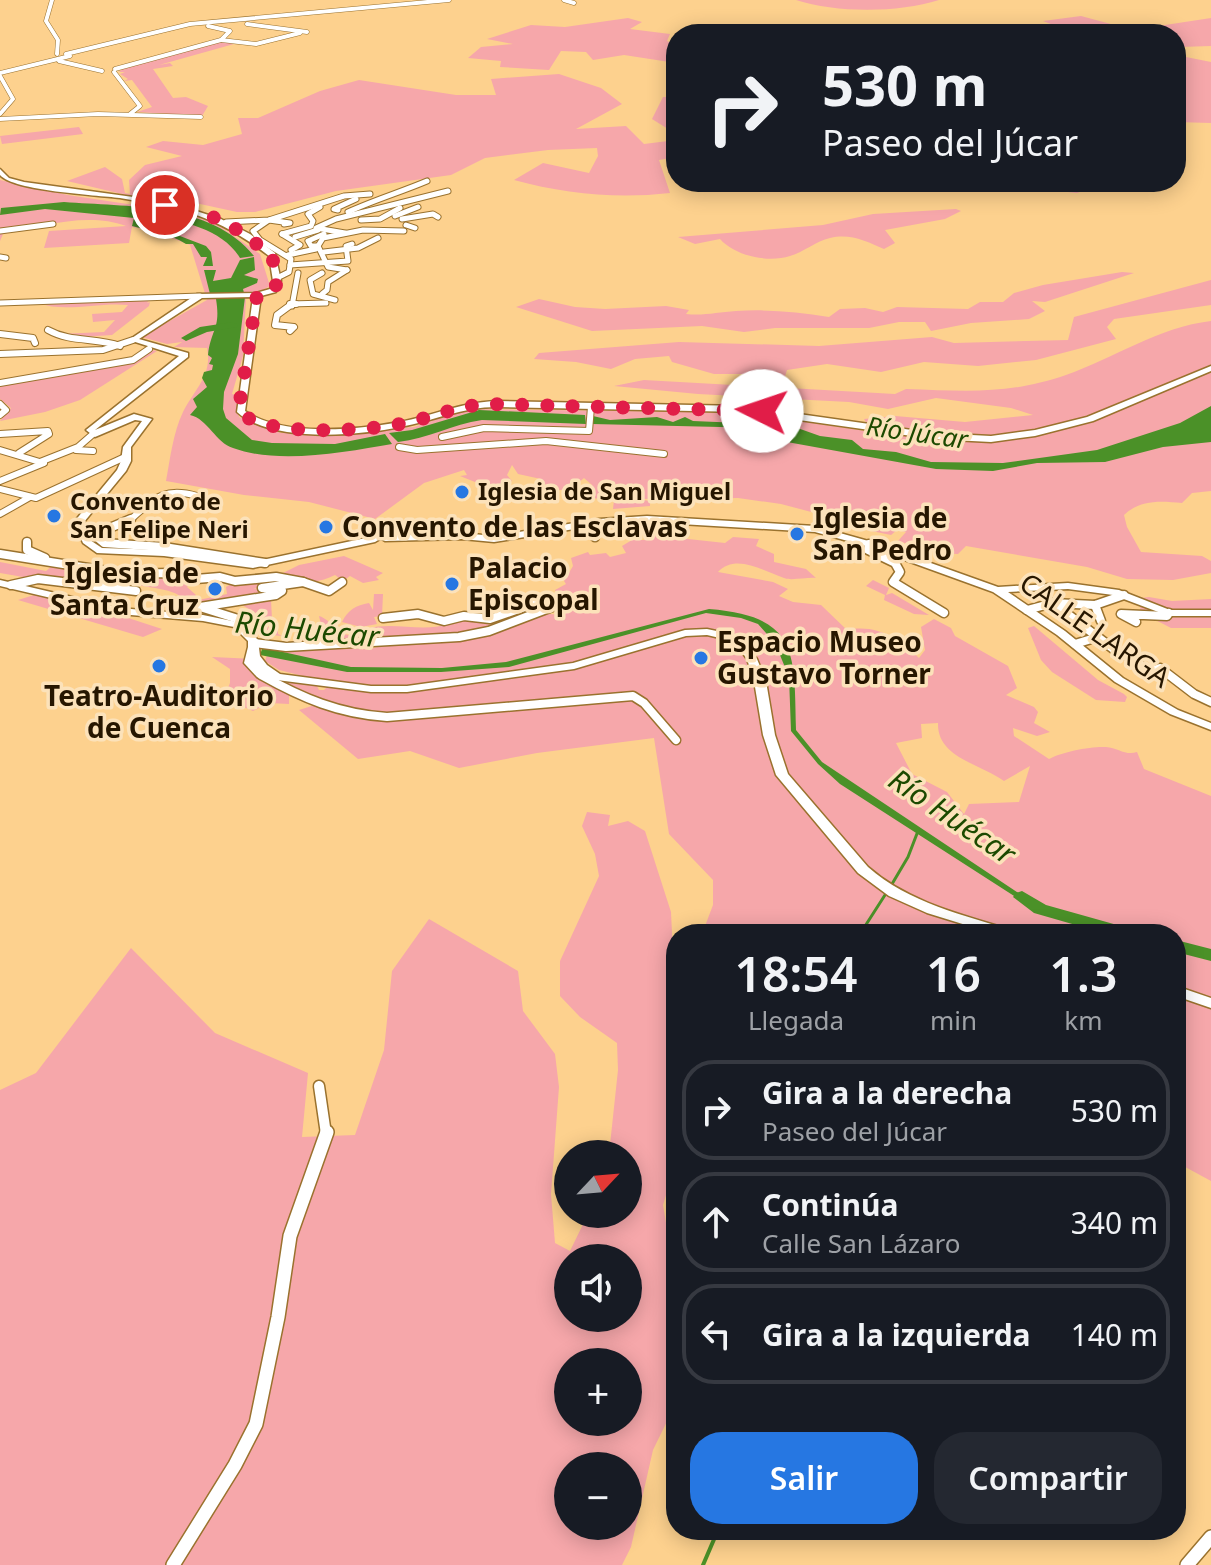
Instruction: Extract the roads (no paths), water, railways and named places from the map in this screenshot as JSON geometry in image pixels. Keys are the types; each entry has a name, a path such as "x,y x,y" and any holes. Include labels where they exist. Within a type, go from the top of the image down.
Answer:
{"street":[{"path":"52,0 46,19 58,40 56,58"},
{"path":"196,24 449,0"},
{"path":"564,0 574,3"},
{"path":"0,73 44,58 56,58 102,71 113,70 221,40 256,44 307,32 256,24 196,24 56,58 0,73"},
{"path":"212,24 230,31 221,40"},
{"path":"68,56 113,70 140,106 130,114"},
{"path":"0,73 13,99 1,116"},
{"path":"1,116 130,114 201,117"},
{"path":"1,175 23,184 175,207 226,222 271,253 277,278 274,289 255,295 2,302"},
{"path":"363,237 367,233 315,231 282,234 293,238 315,231 387,194 401,192 427,181"},
{"path":"375,227 410,203 448,191"},
{"path":"226,222 269,220 344,196 370,194 334,209 335,212 418,207"},
{"path":"334,201 352,204"},
{"path":"317,206 321,209 308,214 319,250 327,264 345,270"},
{"path":"400,225 402,208"},
{"path":"351,213 358,221 375,227"},
{"path":"269,220 253,231 255,236 297,251 349,247 380,240 376,235 421,215 438,217"},
{"path":"347,223 384,218 415,228"},
{"path":"269,220 292,222 315,231"},
{"path":"2,230 53,224"},
{"path":"348,232 400,225"},
{"path":"289,272 297,251 315,231"},
{"path":"293,238 297,251"},
{"path":"290,265 348,261 349,247"},
{"path":"327,264 310,280 313,294 333,298"},
{"path":"277,278 289,272 345,270"},
{"path":"290,331 294,327 275,325 277,315 291,302 322,296 328,282 345,270"},
{"path":"291,302 298,273"},
{"path":"255,295 240,410 250,419 281,429 394,426 477,404 591,410 752,410 952,438 999,438 1035,433 1103,415 1211,368"},
{"path":"136,343 205,296"},
{"path":"268,324 276,320"},
{"path":"48,330 64,339 109,342 120,346"},
{"path":"0,337 11,341"},
{"path":"0,337 33,338 35,343"},
{"path":"0,383 70,367 133,360 149,349 136,343"},
{"path":"0,354 136,343 185,355 93,428 90,431 93,434"},
{"path":"39,367 49,374"},
{"path":"0,404 6,410 0,415"},
{"path":"442,437 484,428 589,430 591,410"},
{"path":"0,481 73,450 93,434 134,417 148,419 126,454 126,462 115,479 79,523 82,536 100,551 170,553 253,565 380,538 462,536 494,539 583,525 675,518 815,529 869,544 993,589 1061,585 1124,595 1169,613 1211,613"},
{"path":"0,434 48,431 49,434 19,453"},
{"path":"36,443 58,434"},
{"path":"399,447 417,450 546,441 664,454"},
{"path":"0,450 42,462"},
{"path":"73,450 93,451"},
{"path":"0,514 126,454"},
{"path":"0,489 32,498"},
{"path":"197,496 179,491 150,499 130,520 100,532 98,538 104,543 179,549 268,563"},
{"path":"583,525 595,537"},
{"path":"27,542 27,550 43,556 47,561"},
{"path":"869,544 868,550 895,563 900,572 893,582 944,613"},
{"path":"0,555 71,567 109,569 126,574 170,573 196,579 220,577 235,581 276,577 329,591 342,582"},
{"path":"6,584 38,579 136,591"},
{"path":"277,676 254,652 238,625 239,620 200,607 276,595 282,591 262,588 303,582"},
{"path":"6,584 119,611 203,618 238,625"},
{"name":"CALLE LARGA","path":"993,589 1075,644 1109,674 1174,712 1211,727"},
{"path":"1027,610 1053,603 1095,605 1124,595"},
{"path":"254,652 286,647 459,637 489,631 552,607 542,601 490,619 464,616 444,621 418,614 383,618"},
{"path":"1053,603 1149,672 1160,668 1194,694 1211,702"},
{"path":"1095,605 1101,621"},
{"path":"1136,622 1121,614 1167,616 1169,613"},
{"path":"261,675 371,689 415,688 566,668 691,632 727,636 747,650 756,668 769,735 782,775 859,866 875,881 899,894 982,924"},
{"path":"1075,644 1098,637"},
{"path":"254,652 250,666 261,675 325,709 355,716 387,717 633,696 644,703 676,740"},
{"path":"1186,994 1211,1003"},
{"path":"173,1565 239,1458 256,1424 278,1317 290,1236 327,1132 319,1086"},
{"path":"1187,1565 1211,1537"}],"waterway":[{"name":"Río Huécar","path":"186,338 204,329 233,325"},
{"path":"892,884 908,857 918,831"},
{"path":"866,924 885,895"},
{"name":"Río Huécar","path":"1022,897 1040,909 1093,924"},
{"name":"Río Huécar","path":"1186,949 1211,955"},
{"path":"703,1565 714,1540"}],"place":[{"name":"Iglesia de San Miguel","path":"462,492"},
{"name":"Convento de San Felipe Neri","path":"54,516"},
{"name":"Convento de las Esclavas","path":"326,527"},
{"name":"Iglesia de San Pedro","path":"797,534"},
{"name":"Palacio Episcopal","path":"452,584"},
{"name":"Iglesia de Santa Cruz","path":"215,589"},
{"name":"Espacio Museo Gustavo Torner","path":"701,658"},
{"name":"Teatro-Auditorio de Cuenca","path":"159,666"}],"water label":[{"name":"Río Júcar","path":"917,433"}]}
